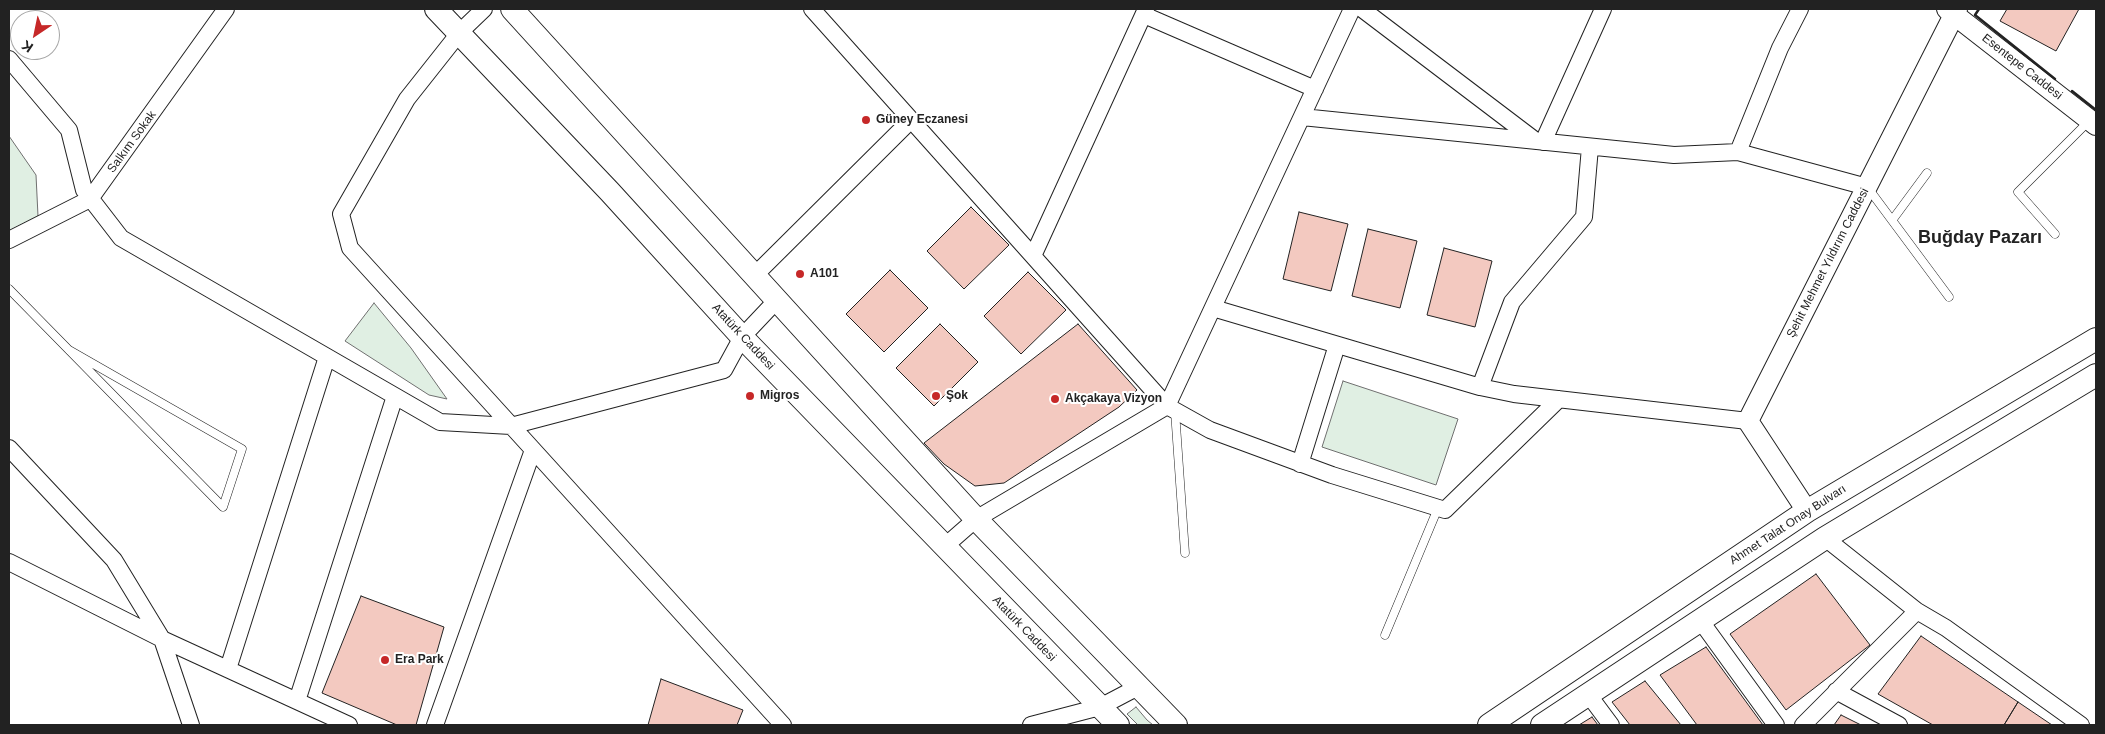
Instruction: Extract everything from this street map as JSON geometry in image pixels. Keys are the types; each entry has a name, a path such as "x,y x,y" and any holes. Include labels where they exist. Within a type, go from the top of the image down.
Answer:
{"main road":[{"name":"Atatürk Caddesi","path":"436,9 460,32 742,338 1118,725"},
{"path":"512,9 976,519 1176,725"},
{"name":"Ahmet Talat Onay Bulvarı","path":"1489,725 1807,511 2096,339"},
{"path":"1542,725 1825,538 2096,375"}],"street":[{"name":"Salkım Sokak","path":"9,240 90,199 226,9"},
{"path":"484,9 460,32 407,99 341,214 350,248 783,725"},
{"path":"812,9 1171,409 1210,430 1300,464 1445,510 1560,399"},
{"path":"944,547 976,519 1171,409 1213,308 1352,9"},
{"path":"1362,9 1540,141"},
{"path":"1540,141 1603,9"},
{"path":"1738,152 1780,48 1800,9"},
{"name":"Esentepe Caddesi","path":"1953,11 2093,123"},
{"name":"Şehit Mehmet Yıldırım Caddesi","path":"1748,421 1953,11"},
{"path":"1033,256 1145,12 1315,89"},
{"path":"9,59 69,130 84,190 121,238 440,422 511,426 724,370 742,338 776,301"},
{"path":"1302,117 1674,156 1738,152 1867,186"},
{"path":"754,276 911,120"},
{"path":"1480,387 1512,302 1584,217 1590,147"},
{"path":"1213,308 1480,387 1560,399 1748,421 1807,511"},
{"path":"1300,464 1337,345"},
{"path":"228,669 328,357"},
{"path":"297,701 395,396"},
{"path":"9,448 114,560 162,639 191,725"},
{"path":"435,725 533,450"},
{"path":"1825,538 1917,611 1946,628 2081,725"},
{"path":"9,562 162,639 349,725"},
{"path":"1803,725 1917,611"},
{"path":"1700,620 1776,725"},
{"path":"1031,725 1100,707 1138,686"},
{"path":"1836,691 1899,725"},
{"path":"1588,694 1611,725"}],"lane":[{"path":"2055,234 2018,192 2093,123"},
{"path":"1893,219 1927,173"},
{"path":"1867,186 1949,297"},
{"path":"9,289 223,507 242,449 69,350"},
{"path":"1171,409 1185,553"},
{"path":"1385,636 1438,508"}],"green space":[{"path":"9,136 36,175 38,216 9,231"},
{"path":"374,303 411,348 447,399 429,395 345,341"},
{"path":"1343,381 1458,419 1436,485 1322,447"},
{"path":"1136,707 1153,725 1138,725 1127,714"}],"building":[{"path":"2007,9 2079,9 2056,51 2000,21"},
{"path":"971,207 1009,245 964,289 927,251"},
{"path":"1299,212 1348,224 1331,291 1283,279"},
{"path":"1368,229 1417,241 1400,308 1352,296"},
{"path":"1444,248 1492,261 1475,327 1427,315"},
{"path":"890,270 928,308 884,352 846,314"},
{"path":"1028,272 1066,310 1021,354 984,316"},
{"path":"940,324 978,362 934,406 896,368"},
{"name":"Akçakaya Vizyon","path":"1078,324 1137,390 1119,407 1004,483 975,486 944,464 924,443"},
{"path":"1816,574 1870,645 1786,710 1730,634"},
{"name":"Era Park","path":"361,596 444,627 416,725 397,725 322,693"},
{"path":"1921,636 2018,702 2004,725 1933,725 1878,694"},
{"path":"1706,647 1763,725 1697,725 1660,675"},
{"path":"661,679 743,710 737,725 648,725"},
{"path":"1645,681 1681,725 1630,725 1612,702"},
{"path":"2018,702 2052,725 2004,725"},
{"path":"1841,715 1861,725 1834,725"},
{"path":"1592,717 1598,725 1579,725"}],"wall":[{"path":"1979,9 1975,15 2055,79"},
{"path":"2072,91 2096,110"}],"place":[{"name":"Güney Eczanesi","path":"866,120"},
{"name":"A101","path":"800,274"},
{"name":"Migros","path":"750,396"},
{"name":"Şok","path":"936,396"},
{"name":"Akçakaya Vizyon","path":"1055,399"},
{"name":"Era Park","path":"385,660"}],"district":[{"name":"Buğday Pazarı","path":"1980,238"}]}
